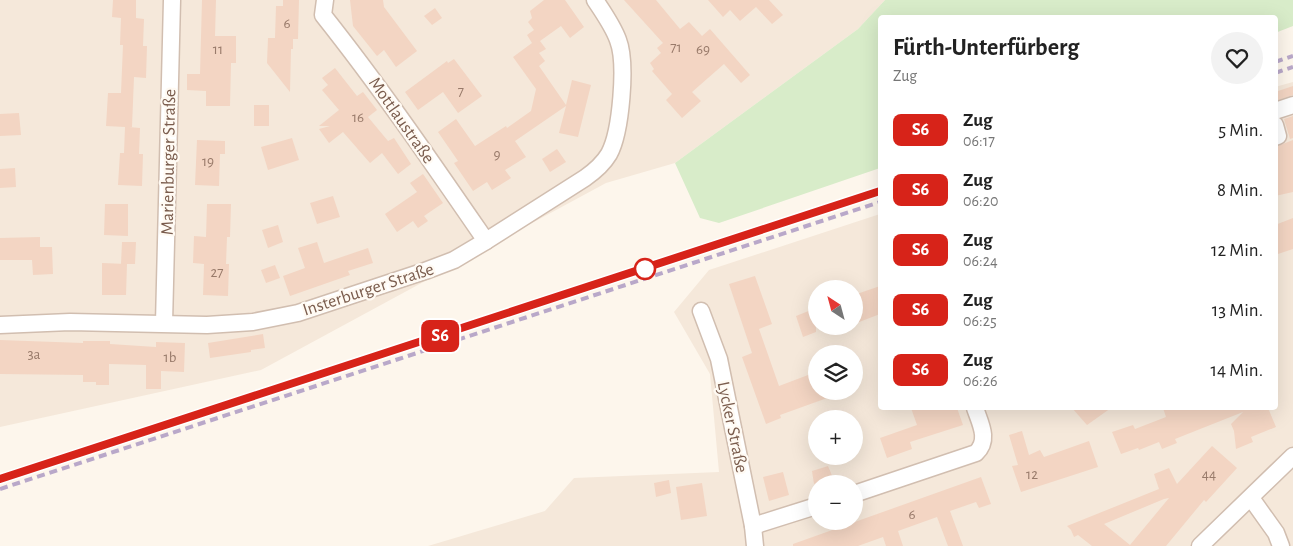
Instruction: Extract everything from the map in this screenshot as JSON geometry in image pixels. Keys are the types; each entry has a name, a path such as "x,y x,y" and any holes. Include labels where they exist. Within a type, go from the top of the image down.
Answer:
{"street":[{"name":"Marienburger Straße","path":"164,323 172,0"},
{"name":"Mottlaustraße","path":"325,0 322,15 401,118 486,242"},
{"name":"Insterburger Straße","path":"0,325 70,322 207,325 253,322 298,313 454,260 486,242 599,168 613,146 618,123 623,63 618,40 594,0"},
{"path":"1278,110 1293,105"},
{"name":"Lycker Straße","path":"701,311 719,359 753,526 755,546"},
{"path":"863,491 976,453 983,446 984,437 977,410"},
{"path":"1200,546 1293,456"},
{"path":"1251,498 1276,533 1281,546"},
{"path":"753,526 808,509"}],"shaded area":[{"path":"0,0 885,0 858,29 675,163 606,183 261,370 0,427"},
{"path":"1293,82 1293,546 428,546 545,511 574,478 719,472 710,374 674,312 709,270 878,215 878,410 1278,410 1278,86"}],"green space":[{"path":"885,0 1293,0 1293,26 1278,32 1278,15 878,15 878,169 719,223 700,218 675,163 858,29"}],"building":[{"path":"113,0 136,0 136,18 144,19 143,46 147,46 146,78 134,77 132,127 129,127 140,128 139,154 143,154 142,186 118,185 120,153 124,153 125,127 106,126 108,93 121,93 123,45 120,45 121,18 112,17"},
{"path":"202,0 216,0 215,36 236,36 236,63 231,63 230,106 206,106 206,91 187,90 187,74 200,74"},
{"path":"283,0 299,0 298,39 293,39 293,49 291,49 290,92 267,63 268,38 275,38 276,6 283,6"},
{"path":"350,0 383,0 384,7 417,51 396,67 384,50 377,56 353,26"},
{"path":"544,0 565,0 584,27 570,38 561,26 540,41 546,49 539,53 545,61 539,66 566,105 572,80 591,85 578,137 559,133 566,106 515,141 526,157 505,170 511,178 492,190 487,182 473,191 454,163 458,161 438,132 456,119 475,146 506,126 507,128 531,111 536,89 513,57 532,43 527,35 534,30 528,22 532,18 530,11"},
{"path":"624,0 656,0 680,29 689,22 702,36 710,29 750,75 741,83 724,64 692,92 701,101 682,118 666,100 672,94 652,71 654,69 650,63 661,53 657,48 663,43"},
{"path":"708,0 769,0 783,15 772,24 756,7 740,21 730,10 723,17"},
{"path":"435,8 442,18 432,25 424,16"},
{"path":"454,59 482,96 458,113 443,92 418,110 405,92 447,61 448,63"},
{"path":"335,68 357,96 363,92 377,110 368,117 388,141 394,138 411,164 398,174 382,153 370,163 343,132 329,143 319,129 330,126 319,126 339,110 322,90 328,85 322,78"},
{"path":"1293,86 1293,95 1278,100 1278,91"},
{"path":"254,105 269,105 269,126 254,126"},
{"path":"19,113 21,135 0,136 0,114"},
{"path":"1293,116 1293,138 1290,139 1284,119"},
{"path":"292,138 299,160 268,170 261,147"},
{"path":"197,140 225,141 225,154 220,154 219,186 195,185"},
{"path":"1293,140 1293,192 1278,195 1278,146"},
{"path":"557,149 566,162 550,172 542,159"},
{"path":"15,168 16,187 0,188 0,169"},
{"path":"423,174 443,203 424,216 428,221 418,228 413,221 397,232 385,214 417,192 410,183"},
{"path":"333,196 340,217 317,224 310,203"},
{"path":"105,204 128,204 128,236 104,235"},
{"path":"207,204 231,204 230,237 227,237 226,264 229,264 228,296 203,295 204,264 193,263 194,236 206,237"},
{"path":"1293,218 1293,249 1278,254 1278,224"},
{"path":"278,225 283,242 268,248 262,230"},
{"path":"40,237 40,247 52,247 53,274 33,275 32,260 0,260 0,238"},
{"path":"122,242 136,242 135,264 121,264"},
{"path":"317,242 324,263 368,248 373,263 348,271 350,275 290,296 283,276 305,268 298,248"},
{"path":"102,263 127,264 126,295 102,295"},
{"path":"275,265 280,278 266,283 261,270"},
{"path":"755,276 772,324 759,329 779,386 808,375 808,400 822,400 780,415 781,418 766,424 742,357 752,353 729,284"},
{"path":"878,287 878,315 863,321 863,292"},
{"path":"808,311 808,335 803,337 796,316"},
{"path":"263,334 265,348 210,358 208,343"},
{"path":"0,340 83,343 83,341 110,341 110,344 156,347 156,342 185,343 184,372 161,371 161,389 146,389 146,365 109,364 109,385 83,382 83,375 0,374"},
{"path":"912,410 958,410 963,425 910,442 912,449 887,458 880,438 917,425"},
{"path":"1074,410 1108,410 1087,425"},
{"path":"1164,410 1269,410 1276,427 1251,437 1253,442 1236,449 1234,431 1231,424 1243,412 1175,439 1177,443 1162,449 1159,442 1139,450 1138,448 1121,454 1112,432 1133,425 1135,429 1166,417"},
{"path":"1022,431 1029,455 1040,450 1044,457 1089,441 1098,467 1021,492 1012,466 1018,465 1009,435"},
{"path":"1212,446 1237,468 1206,502 1204,500 1166,546 1092,546 1078,535 1074,537 1067,526 1159,489 1154,474 1169,468 1177,484","holes":["1169,498 1130,545 1104,524"]},
{"path":"828,466 832,475 813,475 812,471"},
{"path":"783,472 789,495 769,501 763,477"},
{"path":"981,477 991,504 979,508 976,502 950,511 963,546 948,546 937,517 898,531 903,546 886,546 883,537 858,546 793,546 793,544 832,530 863,530 863,519"},
{"path":"669,480 671,493 656,497 654,483"},
{"path":"702,483 707,516 681,520 676,487"}],"railway":[{"path":"1278,61 1293,56"},
{"path":"1278,72 1293,67"},
{"path":"0,479 878,192"},
{"path":"0,489 878,203"}],"train":[{"name":"S6","path":"0,479 878,192"}]}
